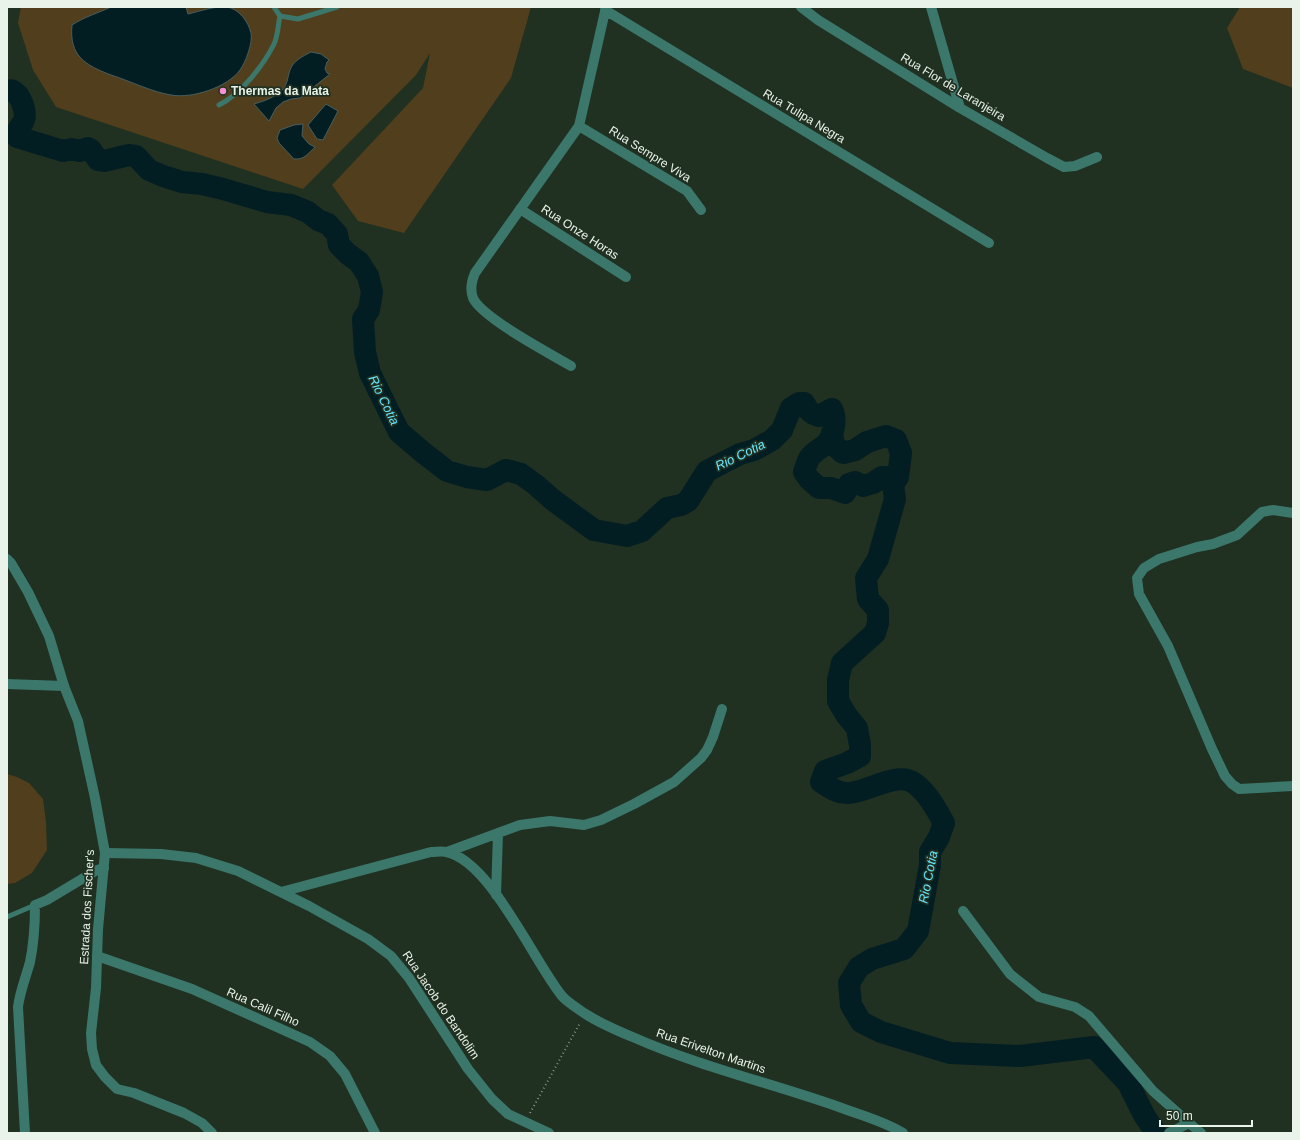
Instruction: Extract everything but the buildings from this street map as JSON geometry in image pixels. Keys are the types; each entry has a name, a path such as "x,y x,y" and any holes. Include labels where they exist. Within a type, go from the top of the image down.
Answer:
{"street":[{"path":"931,7 960,108"},
{"path":"571,366 509,329 482,309 473,298 472,280 579,126 605,8"},
{"name":"Rua Tulipa Negra","path":"605,8 989,243"},
{"name":"Rua Flor de Laranjeira","path":"803,8 818,20 960,108 1064,167 1075,166 1097,157"},
{"name":"Rua Sempre Viva","path":"579,126 687,191 701,210"},
{"name":"Rua Onze Horas","path":"520,209 626,277"},
{"path":"1293,513 1273,510 1262,512 1237,535 1213,544 1197,547 1159,559 1144,568 1137,578 1139,594 1168,646 1212,750 1225,776 1232,784 1239,788 1293,786"},
{"name":"Estrada dos Fischer's","path":"7,558 28,592 49,636 64,686 78,721 95,798 105,853 98,929 96,988 91,1034 92,1049 96,1065 117,1089 134,1093 184,1114 202,1123 212,1133"},
{"path":"7,684 64,686"},
{"path":"281,892 431,852 447,852 520,825 550,821 584,825 593,823 656,793 674,782 701,758 707,750 722,709"},
{"path":"496,895 498,833"},
{"name":"Rua Erivelton Martins","path":"447,852 467,861 481,876 496,895 545,972 563,997 585,1014 611,1028 668,1053 816,1099 875,1120 903,1133"},
{"name":"Rua Jacob do Bandolim","path":"105,853 161,854 196,858 238,871 309,906 368,939 391,956 410,978 468,1069 492,1099 508,1114 549,1133"},
{"path":"25,1133 18,1007 20,994 30,962 35,925 35,906 97,870 104,868"},
{"path":"963,911 1010,974 1039,997 1075,1007 1089,1016 1154,1091 1201,1133"},
{"name":"Rua Calil Filho","path":"97,956 192,990 310,1042 330,1056 345,1074 375,1133"},
{"path":"1169,1133 1189,1123"}],"lane":[{"path":"219,105 228,100 253,77 275,43 280,16 274,7"},
{"path":"280,16 298,19 337,7"},
{"path":"7,916 35,906"}],"path":[{"path":"525,1121 585,1014"}],"shaded area":[{"name":"Thermas da Mata","path":"21,7 531,7 511,78 404,233 358,221 332,185 423,88 430,53 416,75 303,189 56,107 33,70 18,23"},
{"path":"1240,7 1293,7 1293,88 1243,69 1227,28"},
{"path":"7,774 29,783 43,799 47,850 32,873 15,883 7,884"}],"water":[{"path":"111,7 186,7 188,14 217,7 231,8 242,16 250,29 251,41 245,62 240,70 227,82 199,93 180,96 156,91 111,75 86,63 76,52 73,44 72,25 86,17"},
{"path":"311,52 321,54 329,60 325,69 327,73 330,74 300,98 283,102 276,108 269,121 254,104 262,102 278,94 285,86 293,64"},
{"path":"326,104 338,111 323,140 317,139 308,125"},
{"path":"303,124 302,136 309,144 315,147 304,157 294,159 279,143 277,138 280,130 294,125"}],"waterway":[{"name":"Rio Cotia","path":"7,91 12,90 19,96 25,113 22,125 18,129 17,137 63,151 72,149 79,151 88,148 98,160 104,161 129,155 136,156 149,170 163,176 182,182 202,184 223,189 267,202 291,205 308,212 318,220 328,224 337,234 339,245 359,262 368,276 372,292 369,310 363,319 365,352 370,373 399,432 447,471 467,477 487,480 506,470 521,474 594,530 627,536 642,531 667,508 681,505 688,501 707,471 740,454 754,450 772,440 782,430 791,408 799,403 804,403 810,411 819,416 832,409 834,413 834,428 831,437 825,445 810,457 804,472 819,488 831,488 845,493 849,484 855,482 863,486 873,483 882,477 889,477 893,485 895,499 878,559 866,578 868,599 878,610 878,623 875,633 842,663 838,680 838,701 847,716 857,728 860,756 847,763 825,771 821,782 837,791 849,793 899,779 907,780 919,787 931,802 944,823 939,837 930,852 930,865 918,931 904,949 872,959 859,967 849,983 851,1005 861,1022 881,1032 950,1053 1020,1056 1094,1047 1128,1083 1144,1115 1156,1133"},
{"name":"Rio Cotia","path":"832,433 834,445 843,453 855,450 867,442 886,436 896,440 901,453 898,477 893,485"}],"place":[{"name":"Thermas da Mata","path":"223,91"}]}
